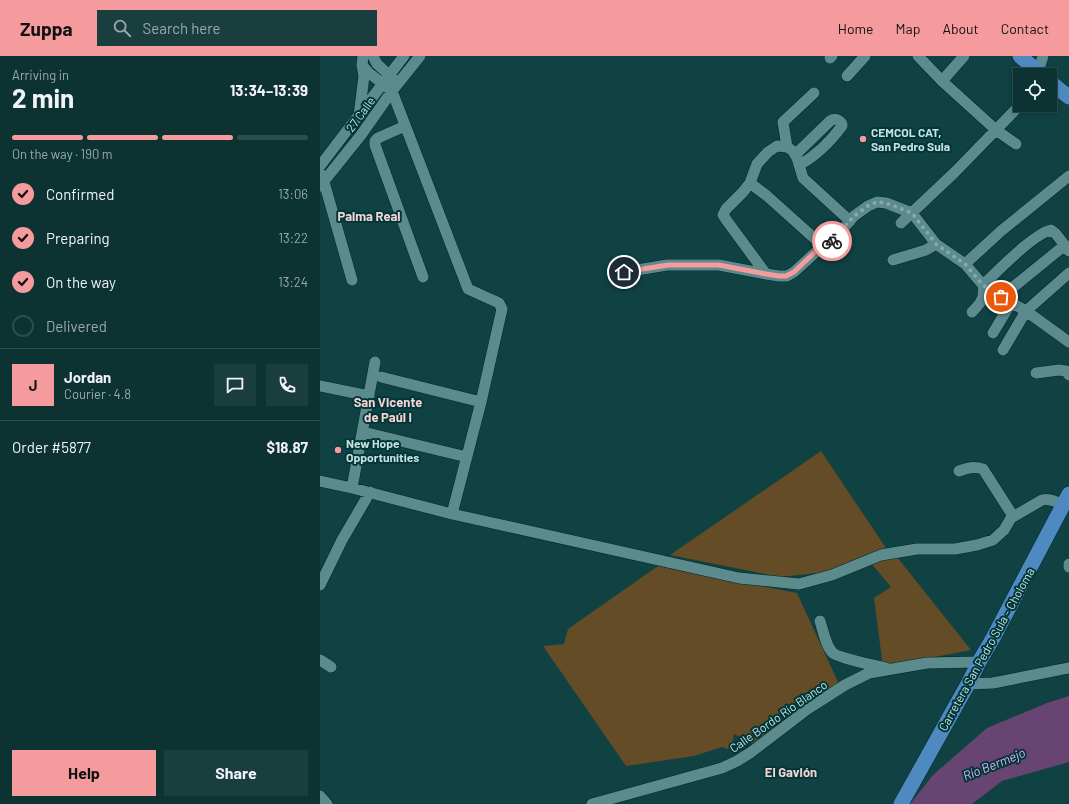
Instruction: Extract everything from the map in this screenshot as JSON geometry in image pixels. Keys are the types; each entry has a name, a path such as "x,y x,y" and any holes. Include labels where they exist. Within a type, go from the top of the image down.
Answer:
{"main road":[{"path":"1020,56 1034,68"},
{"path":"1057,88 1069,97"},
{"name":"Carretera San Pedro Sula - Choloma","path":"901,804 993,638 1066,499"}],"street":[{"path":"373,56 386,80"},
{"name":"27 Calle","path":"320,167 404,56"},
{"name":"27 Calle","path":"322,183 361,135 420,56"},
{"path":"847,76 865,56"},
{"path":"918,56 942,81 996,130 1016,144"},
{"path":"942,81 964,56"},
{"path":"1041,68 1043,56"},
{"path":"362,60 369,73 386,80 396,87 405,126 468,289 499,303 502,309 481,402 452,514"},
{"path":"358,117 364,76 362,60"},
{"path":"787,147 783,122 814,93"},
{"path":"901,223 955,172 1013,112"},
{"path":"405,126 378,138 375,140 375,145 423,277"},
{"path":"766,274 723,214 750,183 757,164 768,152 777,146 787,147 793,151 803,178 850,221"},
{"path":"320,167 322,183 352,280"},
{"path":"965,264 1001,231 1069,176"},
{"path":"750,183 766,195 824,247"},
{"path":"624,272 668,265 719,265 766,274 786,276 794,272 817,250 824,247 836,237 854,216 868,206 877,202 886,203 912,213 936,244 965,264 983,285 1026,311 1069,342"},
{"path":"983,285 1001,267 1046,231 1051,230 1056,234 1067,248 1001,297"},
{"path":"893,260 926,250 936,244"},
{"path":"1003,350 1026,311 1069,273"},
{"path":"972,312 981,303 984,292 983,285"},
{"path":"993,333 1011,303"},
{"path":"352,488 375,362"},
{"path":"1036,373 1066,370 1069,374"},
{"path":"381,377 481,402"},
{"path":"320,386 369,396"},
{"path":"363,432 467,458"},
{"path":"959,471 967,468 978,467 983,469 1014,516"},
{"path":"320,481 370,492 452,514 740,578 799,584 832,576 881,555 917,550 955,548 977,545 993,540 1004,530 1010,518 1047,499 1066,499"},
{"path":"320,585 342,540 370,492"},
{"path":"820,621 828,646 832,652 844,658 891,669"},
{"path":"320,660 332,667"},
{"name":"Calle Bordo Río Blanco","path":"592,804 722,768 737,761 750,753 809,708 844,685 869,673 927,663 979,662"},
{"path":"968,684 993,683 1069,668"},
{"path":"320,796 327,804"}],"shaded area":[{"path":"821,451 886,548 826,572 780,577 670,555"},
{"path":"897,557 971,650 883,667 874,598 891,587 871,563"},
{"path":"658,566 797,593 838,682 822,697 805,709 794,704 781,713 769,736 756,746 734,734 731,750 722,747 694,756 626,766 543,646 564,644 568,629"}],"water":[{"name":"Río Bermejo","path":"1069,696 1069,762 1002,781 972,804 910,804 933,775 987,728 1047,703"}],"way so far":[{"path":"832,241 854,216 868,206 877,202 886,203 912,213 936,244 965,264 983,285 1001,297"}],"place":[{"name":"CEMCOL CAT, San Pedro Sula","path":"863,139"},
{"name":"New Hope Opportunities","path":"338,450"}],"district":[{"name":"Palma Real","path":"369,216"},
{"name":"San Vicente de Paúl I","path":"388,410"},
{"name":"El Gavión","path":"791,772"}],"route":[{"path":"624,272 668,265 719,265 766,274 786,276 794,272 817,250 832,241"}]}
